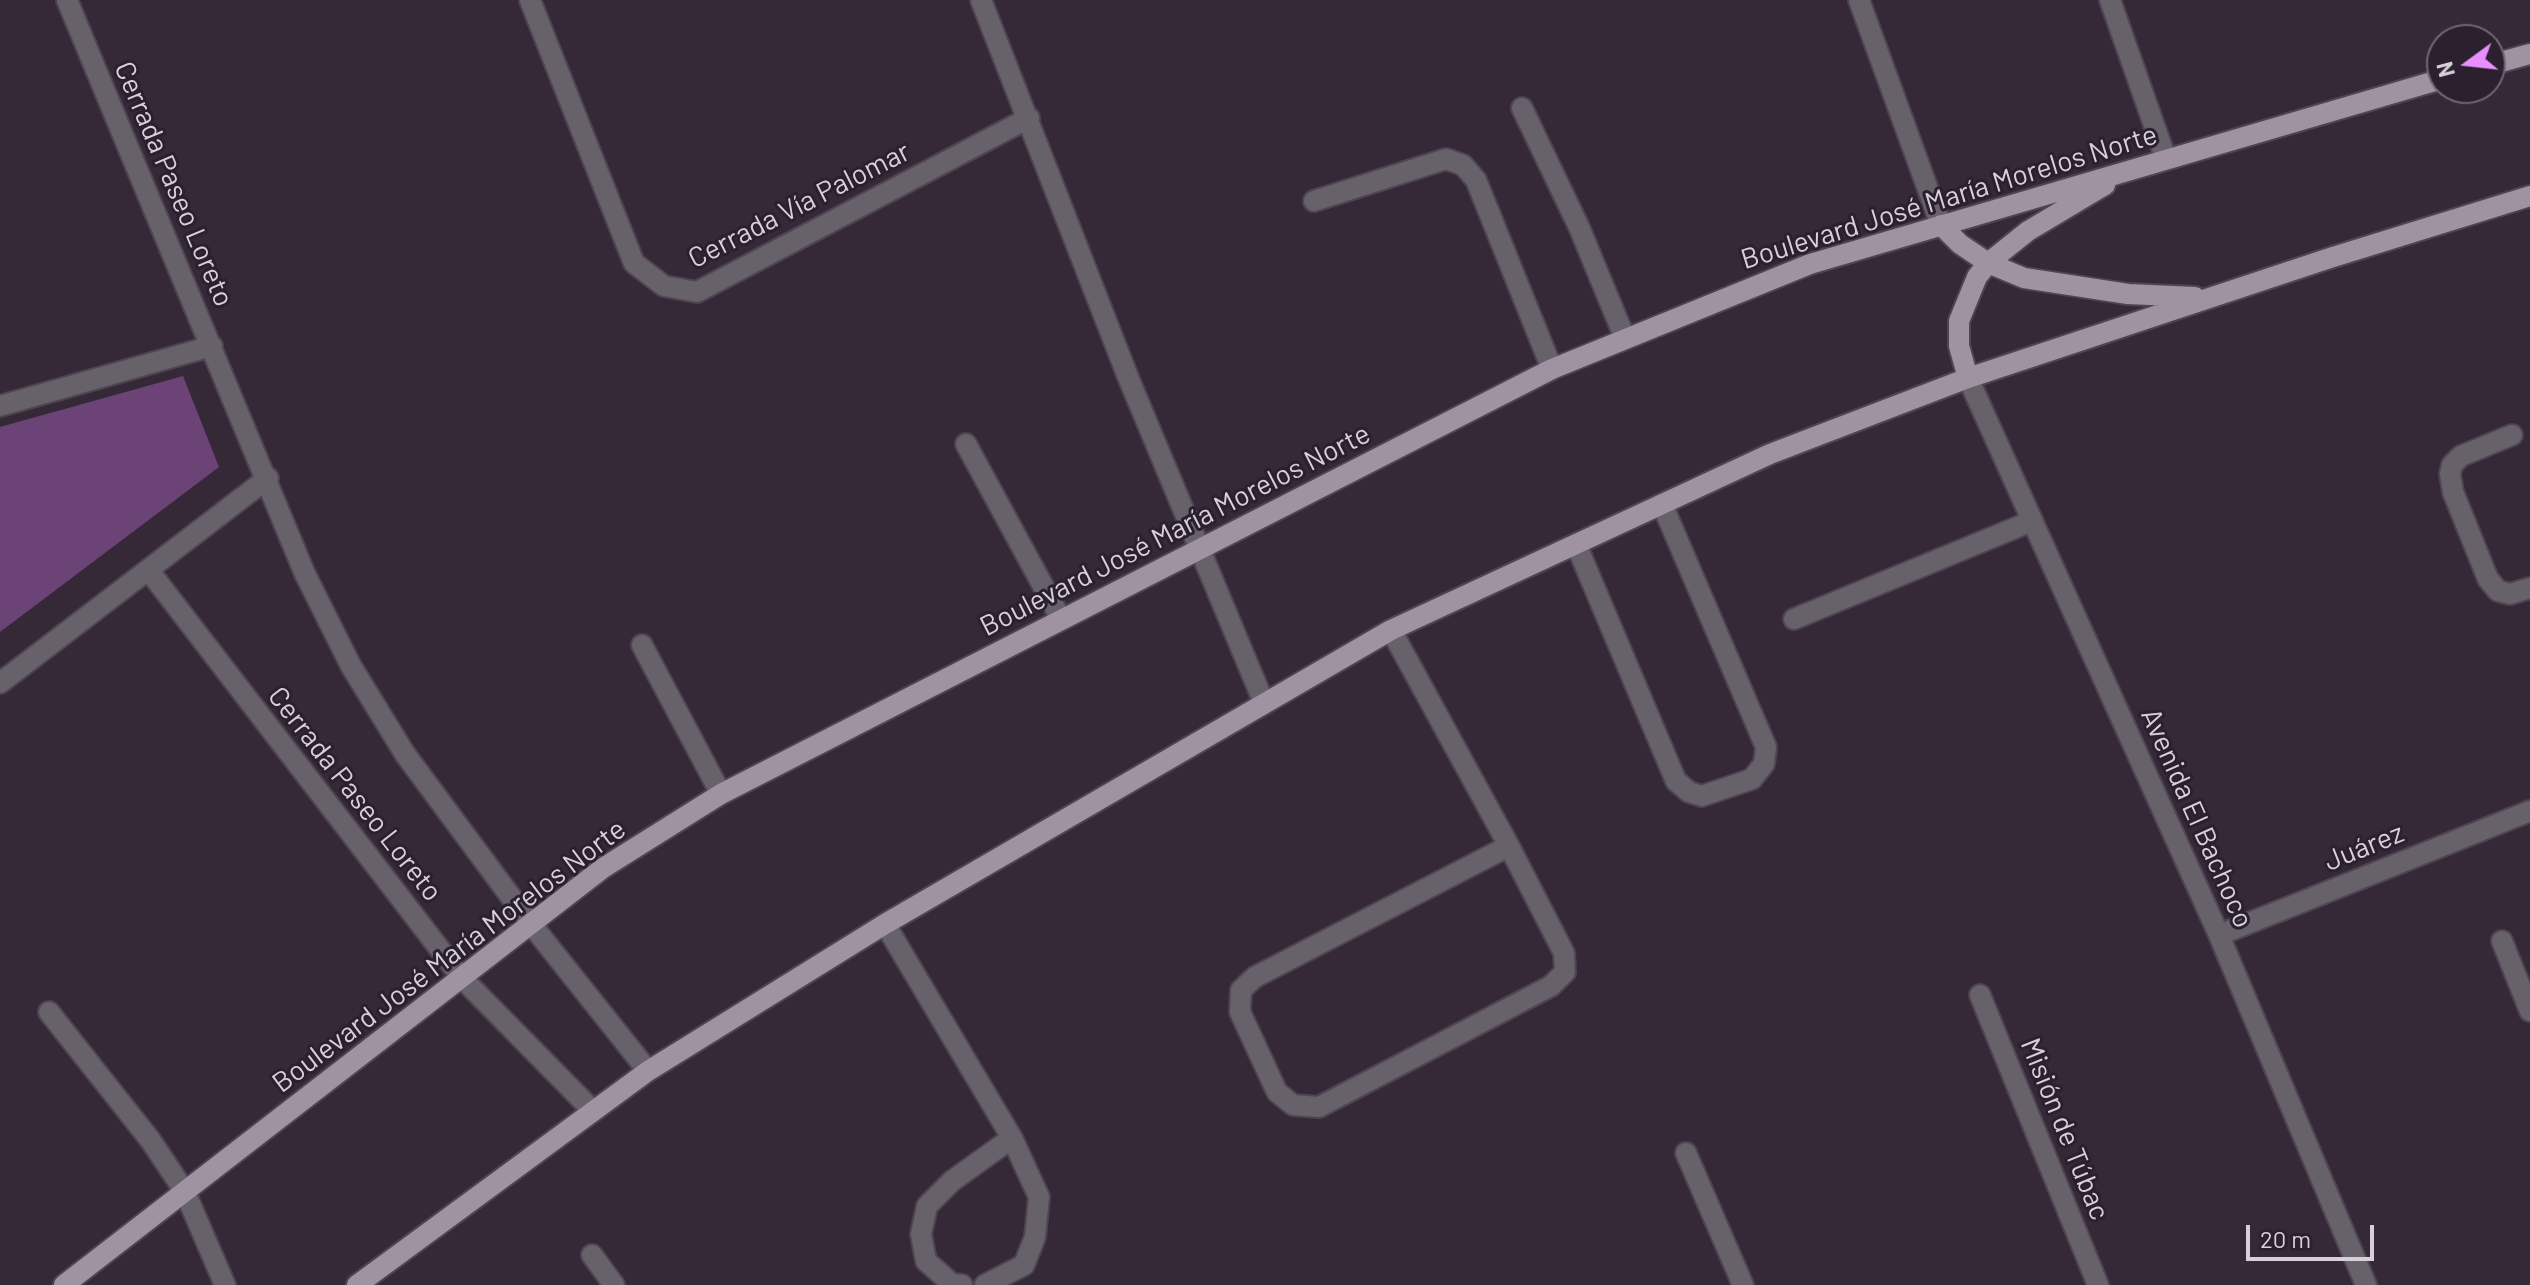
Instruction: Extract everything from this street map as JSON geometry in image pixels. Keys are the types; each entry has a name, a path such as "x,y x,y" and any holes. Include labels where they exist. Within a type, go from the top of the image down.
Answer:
{"main road":[{"path":"2506,61 2530,54"},
{"name":"Boulevard José María Morelos Norte","path":"64,1285 603,868 721,794 1552,369 1624,336 1810,264 2426,84"},
{"path":"1968,378 1959,346 1959,321 1967,296 1988,263 2028,231 2133,169"},
{"path":"357,1285 648,1071 885,924 1391,630 1770,454 1968,378 2208,297 2530,196"},
{"path":"1941,225 1960,244 1988,263 2024,278 2071,287 2208,297"}],"street":[{"name":"Cerrada Paseo Loreto","path":"67,0 268,478 305,574 351,666 405,754 531,924 648,1071"},
{"name":"Cerrada Vía Palomar","path":"530,0 634,263 664,286 697,292 1029,118"},
{"path":"981,0 1128,377 1264,703"},
{"path":"1859,0 1941,225"},
{"path":"2110,0 2166,159"},
{"path":"1522,108 1579,227 1624,336"},
{"path":"1314,201 1446,159 1463,165 1476,180 1552,369"},
{"path":"0,406 212,346"},
{"name":"Avenida El Bachoco","path":"1968,378 2219,935 2366,1285"},
{"path":"2512,435 2461,456 2452,465 2450,474 2453,492 2488,579 2498,591 2510,594 2530,588"},
{"path":"966,444 1061,619"},
{"path":"0,683 150,572 268,478"},
{"path":"1576,544 1676,781 1689,792 1702,796 1752,779 1764,764 1766,747 1662,504"},
{"path":"1794,619 2032,521"},
{"name":"Cerrada Paseo Loreto","path":"150,572 462,978 592,1110"},
{"path":"1391,630 1509,846 1564,953 1565,972 1551,986 1319,1107 1293,1105 1277,1092 1240,1012 1241,990 1255,977 1509,846"},
{"path":"642,645 721,794"},
{"name":"Juárez","path":"2219,935 2530,811"},
{"path":"885,924 1012,1138 1039,1197 1035,1237 1024,1265 985,1285"},
{"path":"2502,941 2530,1011"},
{"name":"Misión de Túbac","path":"1980,995 2098,1285"},
{"path":"49,1012 151,1141 185,1192 225,1285"},
{"path":"962,1285 952,1284 926,1261 921,1234 927,1206 952,1181 1012,1138"},
{"path":"1686,1153 1743,1285"},
{"path":"592,1255 614,1285"}],"shaded area":[{"path":"183,376 219,467 0,632 0,427"}]}
